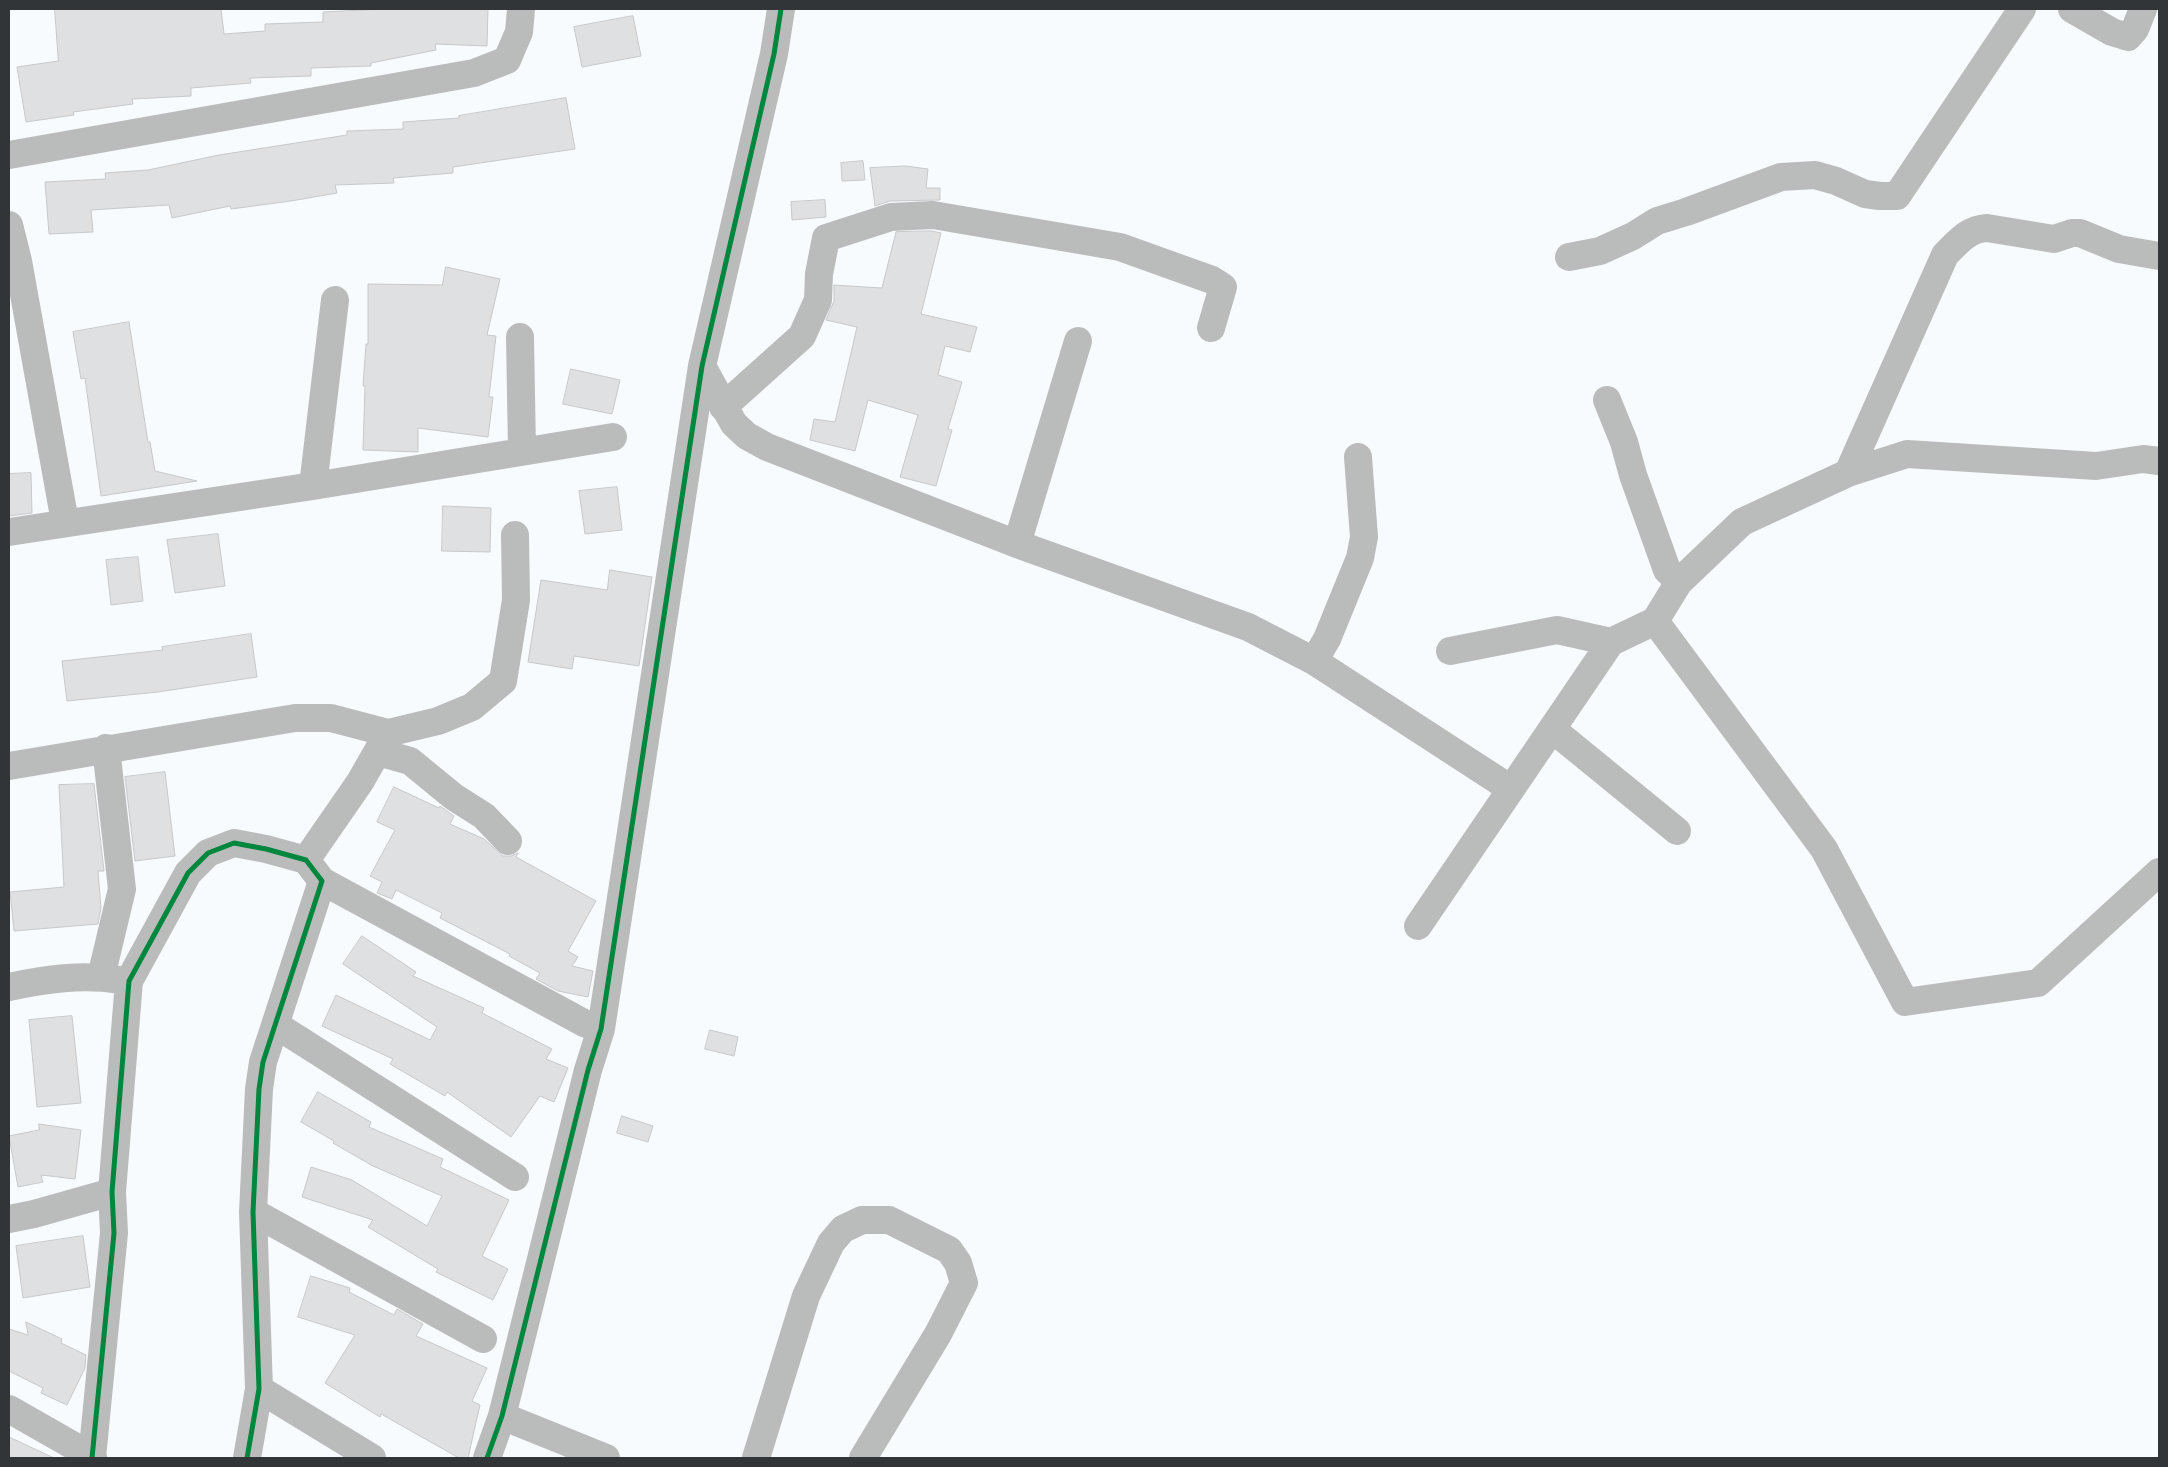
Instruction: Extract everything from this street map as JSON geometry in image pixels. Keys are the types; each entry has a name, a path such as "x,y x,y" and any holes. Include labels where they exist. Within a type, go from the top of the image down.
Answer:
{"street":[{"path":"9,155 474,73 507,60 519,32 521,9"},
{"path":"487,1458 502,1416 588,1070 601,1029 702,366 774,54 780,9"},
{"path":"1569,257 1600,251 1633,236 1657,221 1781,177 1815,174 1865,194 1897,196 2022,9"},
{"path":"2072,9 2112,32 2128,37 2135,29 2143,9"},
{"path":"723,407 802,336 818,300 819,274 826,238 891,217 933,215 1120,247 1167,263 1212,280 1223,287 1211,328"},
{"path":"9,225 18,261 66,522"},
{"path":"1848,473 1945,255 1962,237 1976,228 1987,228 2054,239 2072,233 2080,233 2119,249 2159,256"},
{"path":"312,486 335,300"},
{"path":"520,337 522,451"},
{"path":"1017,544 1078,341"},
{"path":"702,366 734,424 747,436 767,447 1017,544 1248,627 1314,661 1511,789"},
{"path":"1607,400 1624,442 1633,475 1668,570 1672,577 1679,582"},
{"path":"9,532 312,486 613,437"},
{"path":"1418,926 1611,642 1656,621 1679,582 1742,522 1848,473 1907,454 2096,466 2143,459 2159,461"},
{"path":"1314,661 1327,639 1360,558 1364,537 1358,457"},
{"path":"247,1458 259,1389 253,1212 259,1089 263,1062 276,1025 314,871 383,742 472,707 503,682 516,600 515,535"},
{"path":"1656,621 1824,849 1905,1002 2038,983 2159,872"},
{"path":"1450,651 1557,630 1611,642"},
{"path":"9,766 106,748 295,718 331,718 383,742 410,761 454,797 484,816 508,841"},
{"path":"1552,729 1676,831"},
{"path":"101,977 122,889 106,748"},
{"path":"9,1409 92,1457 114,1233 112,1192 129,981 188,873 208,852 234,843 314,871 584,1023 601,1029"},
{"path":"9,987 65,977 101,977 129,981"},
{"path":"276,1025 515,1177"},
{"path":"9,1219 34,1214 112,1192"},
{"path":"253,1212 482,1339"},
{"path":"756,1458 806,1296 831,1243 843,1229 862,1220 890,1220 949,1250 958,1263 964,1283 938,1334 864,1458"},
{"path":"259,1389 372,1458"},
{"path":"502,1416 606,1458"}],"building":[{"path":"55,9 221,9 224,34 265,31 265,24 323,22 323,12 382,9 488,9 487,46 435,44 436,50 371,63 371,66 311,68 311,76 250,78 251,83 191,88 191,96 132,99 133,104 73,112 74,115 26,122 17,67 58,61"},
{"path":"633,16 641,56 582,67 574,27"},
{"path":"566,98 575,149 453,167 453,173 393,178 394,183 335,185 337,193 231,209 230,206 172,218 169,205 91,210 93,232 49,234 45,182 106,179 105,173 148,170 219,155 347,135 347,131 403,129 403,122 459,118 459,116"},
{"path":"863,161 865,180 842,181 841,163"},
{"path":"906,166 928,169 926,188 940,188 940,200 890,201 875,206 870,168"},
{"path":"825,200 826,217 792,220 791,202"},
{"path":"932,231 941,233 921,314 977,327 970,352 945,346 938,375 962,382 948,429 952,430 936,486 900,477 918,415 868,400 855,451 810,440 814,419 835,422 857,327 826,320 834,301 834,285 882,288 896,232"},
{"path":"446,267 500,279 487,335 496,336 489,397 493,397 488,437 418,428 418,452 363,450 365,386 363,386 366,344 368,344 368,284 442,285"},
{"path":"129,322 148,442 150,442 155,471 197,481 101,496 85,378 81,379 73,332"},
{"path":"571,369 620,380 612,414 563,404"},
{"path":"31,473 32,513 9,516 9,474"},
{"path":"617,487 622,530 585,534 579,491"},
{"path":"443,506 491,508 490,552 442,551"},
{"path":"218,534 225,586 175,593 167,540"},
{"path":"138,557 143,601 111,605 106,560"},
{"path":"610,570 652,577 639,666 574,656 572,669 528,662 541,580 607,590"},
{"path":"251,634 257,677 158,692 67,701 62,661 163,650 162,647"},
{"path":"165,772 175,856 135,861 125,777"},
{"path":"94,784 104,871 98,871 101,908 98,924 14,931 10,892 64,887 59,785"},
{"path":"394,787 439,808 440,806 454,816 450,824 484,839 503,856 511,856 518,853 516,857 596,901 568,951 578,957 572,966 593,971 588,997 558,991 536,979 540,973 509,956 510,954 440,918 442,913 396,890 392,899 377,893 382,882 370,876 395,830 377,822"},
{"path":"362,936 416,972 413,976 484,1008 482,1013 552,1049 546,1059 568,1068 554,1102 540,1096 511,1137 447,1092 445,1096 390,1064 393,1059 322,1026 336,995 430,1040 437,1027 343,964"},
{"path":"72,1016 81,1103 37,1107 29,1020"},
{"path":"710,1030 738,1037 734,1056 705,1049"},
{"path":"318,1092 371,1122 369,1127 443,1159 440,1167 509,1200 482,1256 508,1269 493,1300 436,1272 438,1269 368,1227 373,1220 302,1197 311,1167 352,1180 427,1226 442,1196 373,1166 301,1122"},
{"path":"622,1116 653,1126 648,1142 617,1133"},
{"path":"39,1124 81,1130 75,1179 41,1175 43,1182 18,1187 9,1136 39,1130"},
{"path":"83,1236 90,1287 23,1298 16,1246"},
{"path":"311,1276 350,1288 349,1292 394,1315 397,1309 423,1324 416,1336 487,1368 472,1401 480,1405 468,1458 459,1458 381,1414 380,1417 325,1383 355,1335 298,1317"},
{"path":"26,1322 62,1339 61,1343 86,1355 85,1368 67,1405 41,1393 43,1388 9,1371 9,1329 28,1335"},
{"path":"9,1437 54,1458 9,1458"}],"cycle path":[{"path":"487,1458 502,1416 588,1070 601,1029 702,366 774,54 781,9"},
{"path":"92,1458 114,1233 112,1192 129,981 188,873 208,853 234,843 266,849 306,860 322,881 263,1062 259,1089 253,1212 259,1389 247,1458"}]}
